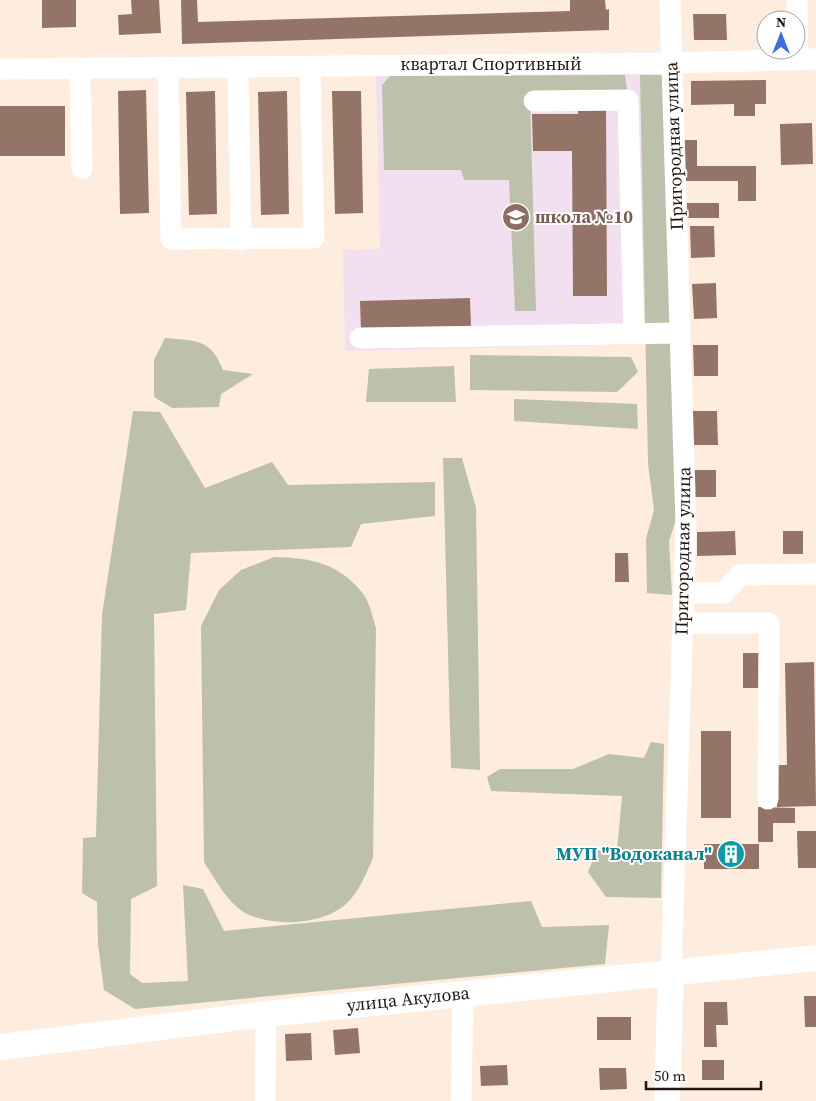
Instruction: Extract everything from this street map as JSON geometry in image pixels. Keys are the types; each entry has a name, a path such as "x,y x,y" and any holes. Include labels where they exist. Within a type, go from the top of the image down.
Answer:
{"main road":[{"name":"улица Акулова","path":"0,1047 266,1014 816,958"},
{"name":"Пригородная улица","path":"667,1101 671,974"}],"street":[{"name":"Пригородная улица","path":"670,0 686,526 671,974"},
{"path":"797,0 807,59"},
{"name":"квартал Спортивный","path":"0,69 672,63 807,59"},
{"path":"168,68 171,240 241,240 314,238 310,66"},
{"path":"238,68 241,240"},
{"path":"80,69 82,169"},
{"path":"534,101 628,100 634,334"},
{"path":"360,338 680,333"},
{"path":"684,593 724,593 740,576 816,574"},
{"path":"683,623 769,623 768,799"},
{"path":"460,1101 463,994"},
{"path":"265,1101 266,1014"}],"shaded area":[{"name":"школа №10","path":"650,68 656,344 345,351 343,250 380,249 376,74"}],"green space":[{"path":"625,75 628,97 530,97 536,311 515,311 509,180 464,180 461,170 384,170 382,85 390,76"},
{"path":"640,75 668,75 676,520 669,541 672,595 647,593 646,539 654,510 648,464"},
{"path":"165,338 201,343 213,352 223,370 253,374 221,394 219,407 172,408 154,397 154,360"},
{"path":"470,355 631,357 638,372 617,392 470,390"},
{"path":"454,366 456,402 366,402 369,369"},
{"path":"514,399 637,404 638,429 514,421"},
{"path":"133,411 160,412 205,488 272,462 288,485 435,482 435,516 361,524 351,547 191,553 186,610 154,614 157,886 131,899 130,974 142,983 188,981 183,885 203,889 224,931 531,901 542,927 609,925 605,964 135,1009 104,990 98,944 97,902 82,893 83,838 96,837 102,615"},
{"path":"443,458 462,458 476,508 480,770 451,768"},
{"path":"274,557 312,561 335,569 355,584 364,595 370,607 376,628 373,858 358,888 346,904 323,917 293,922 277,922 262,919 249,915 238,908 215,880 204,862 201,626 219,590 241,570"},
{"path":"651,742 664,744 661,898 606,897 588,872 597,850 617,850 622,796 491,791 487,777 500,769 573,769 609,754 644,758"}],"building":[{"path":"42,0 76,0 76,27 42,28"},
{"path":"131,0 159,0 161,33 119,35 118,15 132,14"},
{"path":"181,0 197,0 198,22 570,11 570,0 605,0 606,10 609,9 609,30 182,44"},
{"path":"693,14 726,14 727,40 694,40"},
{"path":"766,80 766,104 755,104 755,116 734,116 734,104 691,105 691,81"},
{"path":"146,90 149,213 120,214 118,91"},
{"path":"215,91 217,214 189,215 186,92"},
{"path":"287,91 289,214 261,215 258,92"},
{"path":"332,91 361,91 363,213 335,214"},
{"name":"школа №10","path":"578,105 606,105 607,296 573,296 572,151 533,151 532,114 578,114"},
{"path":"0,106 65,106 65,156 0,156"},
{"path":"812,123 813,164 781,165 780,124"},
{"path":"681,140 697,140 697,166 756,166 756,201 738,201 738,181 681,181"},
{"path":"685,203 719,203 719,218 685,218"},
{"path":"690,226 714,226 715,257 691,258"},
{"path":"716,283 717,318 694,319 692,284"},
{"path":"470,298 471,327 361,331 360,301"},
{"path":"693,345 718,345 718,376 694,376"},
{"path":"693,411 717,411 718,445 693,445"},
{"path":"694,470 716,470 716,497 694,497"},
{"path":"735,531 736,555 697,556 697,532"},
{"path":"783,531 803,531 803,554 783,554"},
{"path":"615,553 628,553 629,582 615,582"},
{"path":"743,653 760,653 760,688 743,688"},
{"path":"814,662 816,806 777,807 777,765 787,765 785,663"},
{"path":"701,731 731,731 731,818 701,818"},
{"path":"758,807 795,808 795,823 773,823 773,842 758,842"},
{"path":"797,831 816,831 816,868 798,868"},
{"name":"МУП \"Водоканал\"","path":"704,844 759,844 759,869 704,869"},
{"path":"804,996 816,996 816,1027 805,1027"},
{"path":"704,1002 727,1002 728,1025 716,1025 717,1047 704,1047"},
{"path":"597,1017 631,1017 631,1040 597,1040"},
{"path":"358,1028 360,1053 335,1055 333,1030"},
{"path":"311,1033 312,1060 286,1061 285,1034"},
{"path":"702,1060 724,1060 724,1080 702,1080"},
{"path":"507,1065 508,1085 481,1086 480,1066"},
{"path":"599,1068 626,1068 627,1089 600,1090"}],"place":[{"name":"школа №10","path":"516,217"},
{"name":"МУП \"Водоканал\"","path":"731,854"}]}
